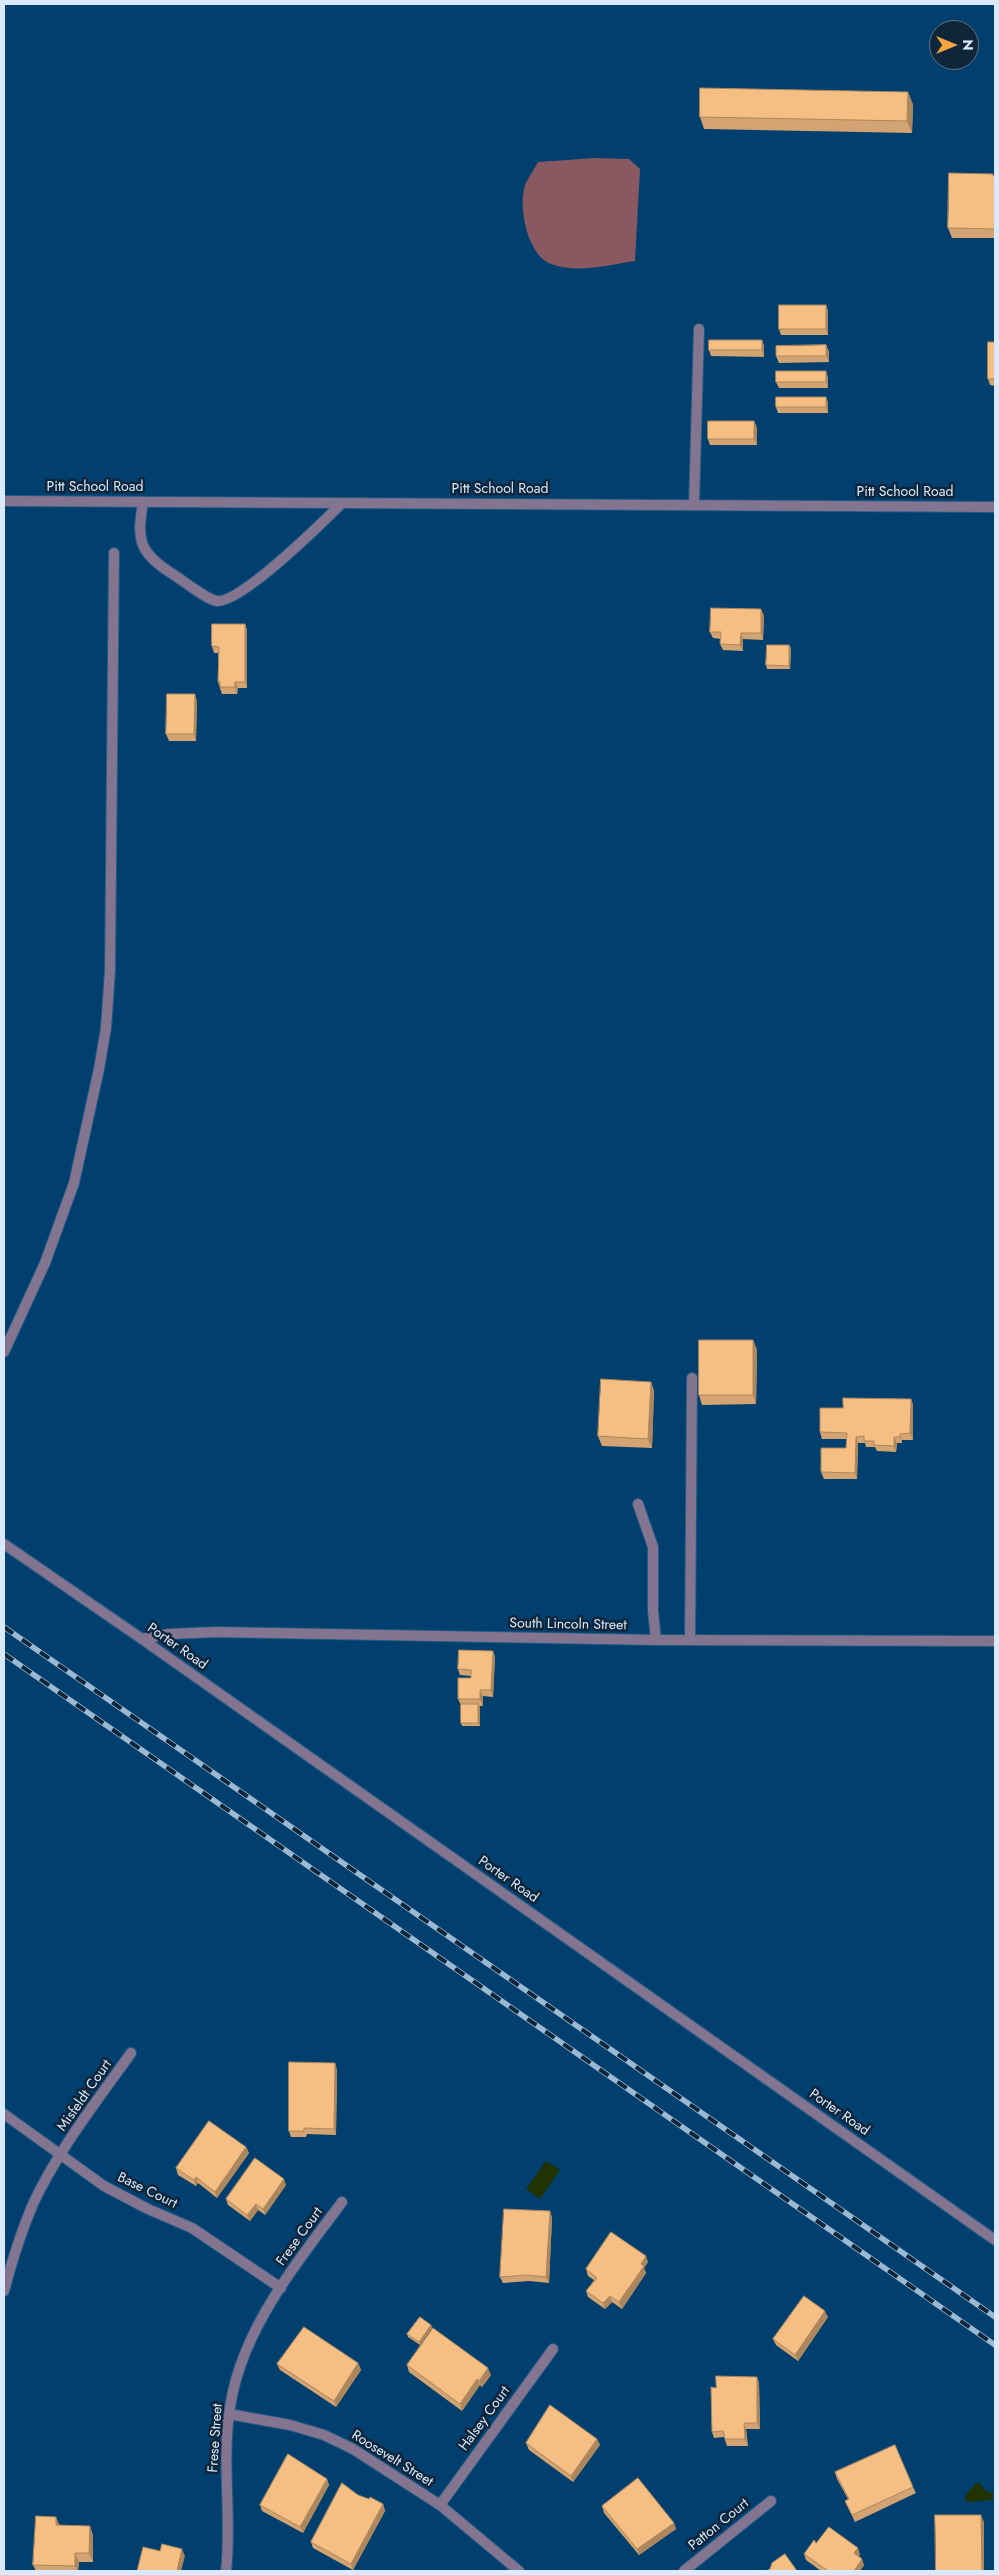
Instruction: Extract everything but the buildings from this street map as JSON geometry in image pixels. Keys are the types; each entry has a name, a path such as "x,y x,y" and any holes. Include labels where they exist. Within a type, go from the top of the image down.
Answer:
{"street":[{"path":"694,505 699,329"},
{"name":"Pitt School Road","path":"4,501 995,507"},
{"path":"143,502 140,537 152,561 215,601 230,599 246,588 315,530 342,503"},
{"path":"4,1352 45,1263 74,1183 106,1028 111,960 114,553"},
{"path":"690,1640 692,1378"},
{"path":"638,1504 653,1547 653,1611 656,1640"},
{"name":"Porter Road","path":"4,1544 142,1639 995,2240"},
{"name":"South Lincoln Street","path":"142,1639 169,1634 216,1632 656,1640 995,1641"},
{"name":"Misfeldt Court","path":"4,2291 15,2250 34,2203 61,2154 131,2053"},
{"name":"Base Court","path":"4,2114 104,2186 148,2209 192,2228 281,2288"},
{"name":"Frese Court","path":"281,2288 342,2202"},
{"name":"Frese Street","path":"226,2571 228,2544 226,2475 229,2414 237,2374 262,2316 281,2288"},
{"name":"Halsey Court","path":"440,2505 553,2349"},
{"name":"Roosevelt Street","path":"229,2414 290,2425 324,2435 353,2449 440,2505 518,2571"},
{"name":"Patton Court","path":"684,2571 771,2501"}],"shaded area":[{"path":"595,158 629,159 640,169 635,261 582,268 561,267 551,264 536,252 527,231 523,208 525,186 538,162"},
{"path":"546,2161 560,2170 540,2199 526,2189"},
{"path":"976,2483 981,2484 984,2490 993,2493 993,2500 966,2502 965,2496"}],"railway":[{"path":"4,1627 995,2317"},
{"path":"4,1654 995,2345"}]}
